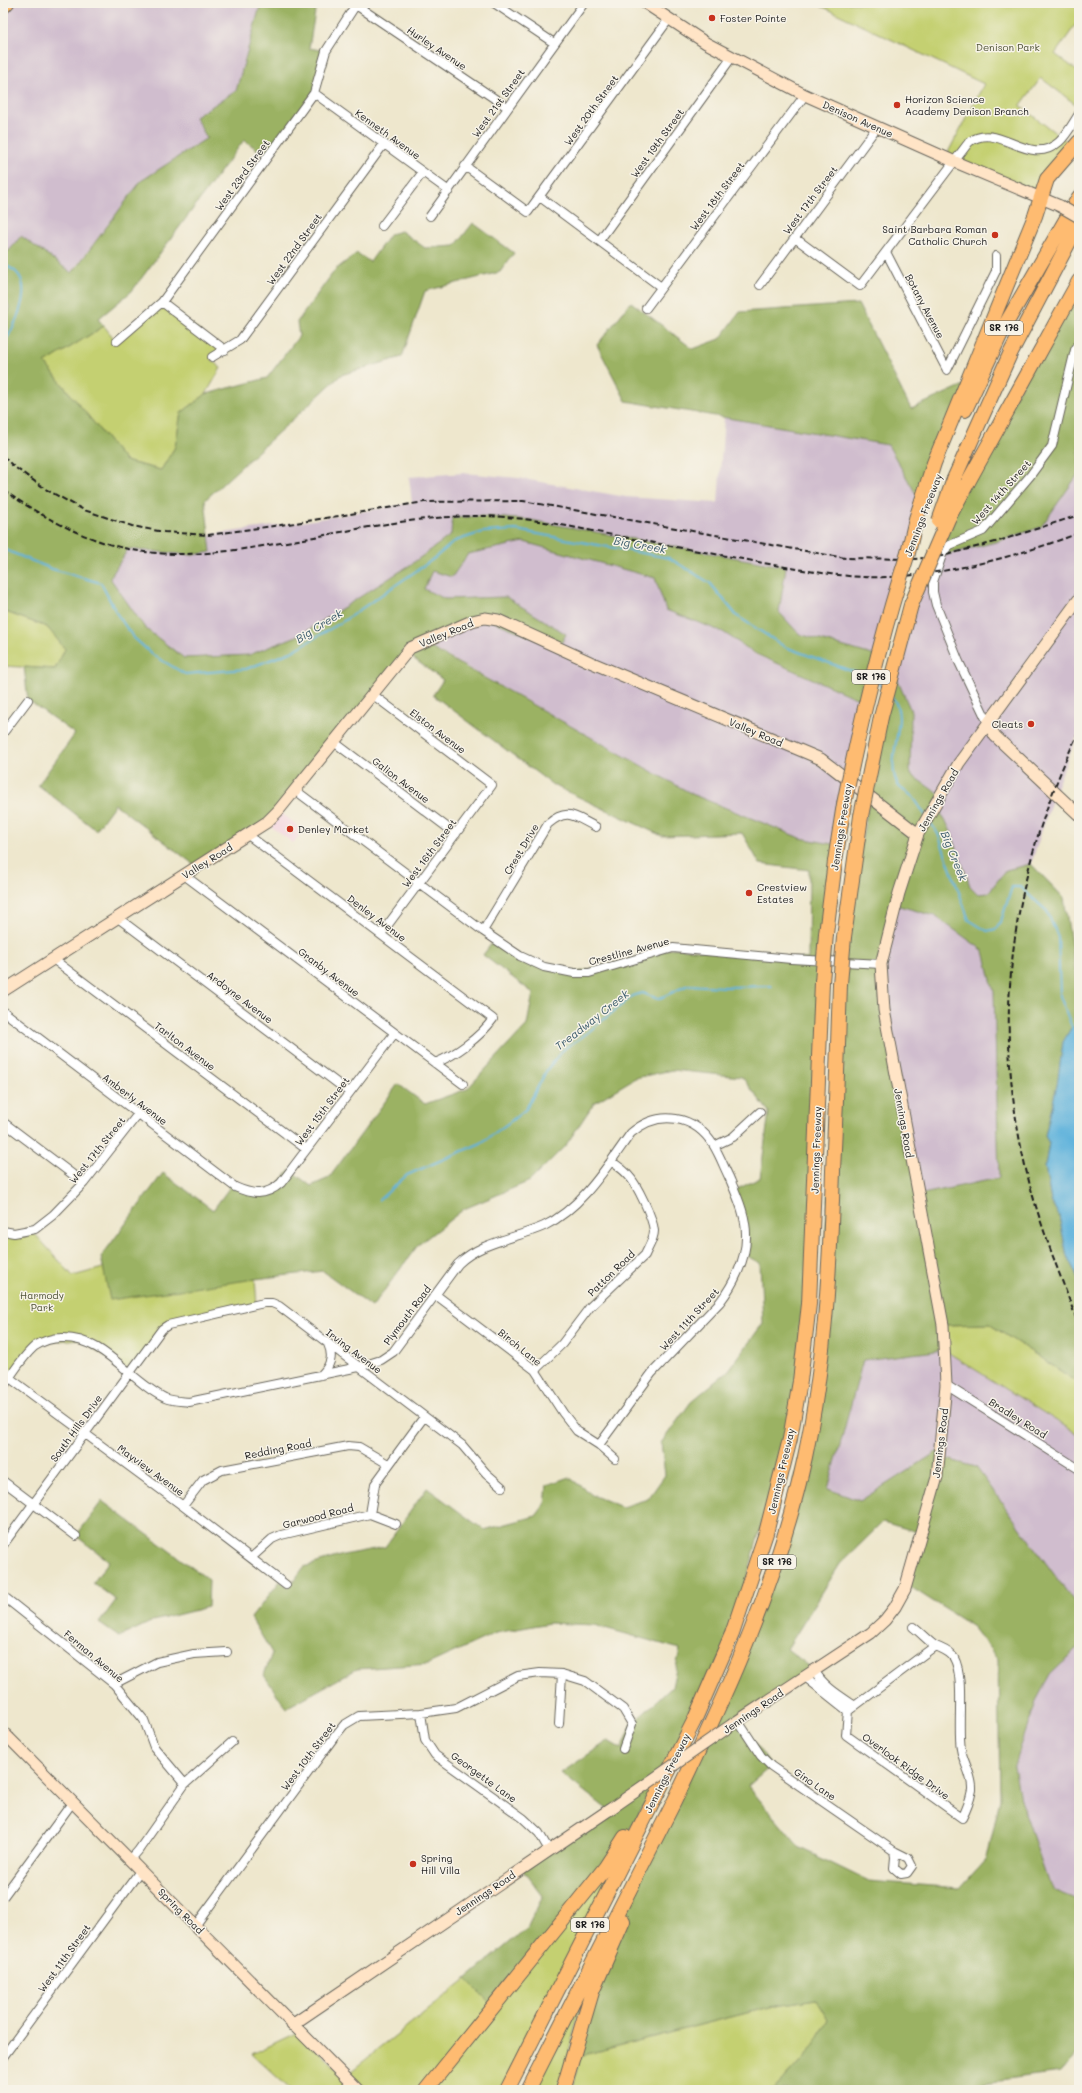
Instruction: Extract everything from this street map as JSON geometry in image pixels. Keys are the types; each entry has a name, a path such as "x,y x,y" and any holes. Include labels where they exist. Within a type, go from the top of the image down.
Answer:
{"highway":[{"path":"938,464 1035,216 1040,196 1047,179 1079,142"},
{"name":"Jennings Freeway","path":"507,2090 672,1760 694,1721 715,1674 742,1606 766,1533 790,1439 800,1382 809,1304 822,982 826,934 844,804 869,683 908,553 916,519 938,464 1004,327 1079,197"},
{"name":"Jennings Freeway","path":"528,2090 646,1859 737,1670 777,1563 805,1459 816,1397 827,1308 831,1257 840,984 844,937 861,816 877,732 911,605 954,479 1011,352 1079,223"},
{"path":"911,605 948,519 1079,282"},
{"path":"426,2090 605,1868 672,1760"},
{"path":"562,2090 592,1992 625,1918 646,1859"}],"main road":[{"path":"3,8 8,3"}],"street":[{"path":"494,3 554,43"},
{"name":"West 21st Street","path":"430,216 507,107 584,3"},
{"name":"Denison Avenue","path":"646,3 706,43 805,95 953,161 1040,196 1079,217"},
{"name":"West 23rd Street","path":"117,341 162,302 314,93 326,51 357,4"},
{"name":"Hurley Avenue","path":"357,4 507,107"},
{"name":"West 20th Street","path":"465,166 528,212 669,19"},
{"name":"West 19th Street","path":"599,241 732,57"},
{"name":"Kenneth Avenue","path":"314,93 449,191"},
{"name":"West 18th Street","path":"646,308 805,95"},
{"path":"795,238 860,286 953,161 969,142 978,136 996,138 1034,150 1048,149 1059,141 1079,114"},
{"name":"West 17th Street","path":"760,285 877,127"},
{"name":"West 22nd Street","path":"212,357 240,340 384,144"},
{"path":"382,226 423,172"},
{"path":"540,197 662,287"},
{"name":"Botany Avenue","path":"886,252 947,370 996,271 996,256"},
{"path":"162,302 225,350"},
{"name":"West 14th Street","path":"988,723 959,662 933,592 933,582 943,552 950,545 960,542 982,531 1030,476 1052,446 1072,360 1079,343"},
{"name":"Jennings Road","path":"292,2025 804,1676 871,1633 886,1620 896,1607 905,1589 937,1478 946,1385 943,1325 884,1010 881,964 898,893 920,830 934,803 958,763 1079,599"},
{"name":"Valley Road","path":"3,990 248,834 277,812 410,648 472,621 485,618 498,620 590,662 821,759 920,830"},
{"name":"Elston Avenue","path":"372,694 492,784"},
{"path":"3,733 28,700"},
{"path":"988,723 995,736 1079,815"},
{"name":"Galion Avenue","path":"334,742 456,834"},
{"name":"West 16th Street","path":"381,934 492,784"},
{"name":"Crestline Avenue","path":"295,790 419,883 520,956 544,967 574,973 589,972 673,948 881,964"},
{"name":"Crest Drive","path":"484,930 548,824 558,815 571,815 596,828"},
{"name":"Denley Avenue","path":"248,834 493,1019 480,1034 444,1060 435,1063"},
{"name":"Granby Avenue","path":"184,875 394,1034 463,1084"},
{"name":"Ardoyne Avenue","path":"118,918 349,1092"},
{"name":"Tarlton Avenue","path":"53,959 306,1149"},
{"name":"Amberly Avenue","path":"3,1011 235,1187 248,1192 260,1194"},
{"name":"West 15th Street","path":"260,1194 274,1189 281,1183 394,1034"},
{"path":"714,1146 733,1137 760,1112"},
{"name":"West 17th Street","path":"3,1231 14,1233 35,1229 53,1215 84,1184 138,1114"},
{"name":"Plymouth Road","path":"3,1387 6,1376 34,1347 49,1340 59,1338 79,1339 94,1344 164,1398 189,1402 359,1367 381,1360 393,1352 458,1264 472,1252 545,1226 565,1213 584,1195 632,1133 640,1126 649,1121 664,1118 678,1118 690,1123 702,1131 714,1146"},
{"path":"3,1122 84,1184"},
{"name":"West 11th Street","path":"599,1445 652,1372 730,1290 737,1273 746,1238 744,1219 739,1198 714,1146"},
{"name":"Patton Road","path":"536,1370 562,1344 590,1307 645,1255 650,1244 654,1232 651,1219 632,1180 627,1173 610,1161"},
{"name":"Birch Lane","path":"436,1295 536,1370 563,1413 577,1431 599,1445 615,1459"},
{"name":"Irving Avenue","path":"168,1325 272,1303 279,1306 462,1445 486,1473 502,1487"},
{"name":"South Hills Drive","path":"3,1544 156,1336 168,1325"},
{"path":"320,1375 327,1369 331,1358 328,1344"},
{"name":"Mayview Avenue","path":"6,1376 183,1506 286,1585"},
{"name":"Bradley Road","path":"946,1385 1079,1469"},
{"path":"396,1524 370,1514 375,1484 424,1416"},
{"name":"Redding Road","path":"183,1506 203,1480 222,1470 270,1460 348,1446 359,1447 388,1464"},
{"path":"3,1481 76,1536"},
{"name":"Garwood Road","path":"251,1558 272,1539 281,1535 370,1514"},
{"name":"Ferman Avenue","path":"3,1596 114,1684 144,1720 154,1747 186,1784"},
{"path":"852,1709 935,1646 913,1627"},
{"name":"Overlook Ridge Drive","path":"852,1709 846,1735 962,1818 967,1809 972,1788 970,1773 962,1758 960,1745 960,1682 954,1659 944,1648 935,1646"},
{"path":"114,1684 157,1662 194,1654 227,1652"},
{"path":"814,1670 826,1686 852,1709"},
{"name":"West 10th Street","path":"195,1926 344,1725 358,1716 421,1713 456,1708 518,1676 540,1673 562,1674 585,1681 623,1709 632,1724 622,1749"},
{"path":"559,1724 562,1674"},
{"path":"804,1676 852,1709"},
{"name":"Georgette Lane","path":"421,1713 425,1740 435,1755 523,1818 539,1833 549,1850"},
{"name":"Gino Lane","path":"736,1723 761,1756 771,1766 894,1850"},
{"name":"Spring Road","path":"4,1735 358,2090"},
{"path":"130,1860 186,1784 232,1742"},
{"path":"3,1897 72,1803"},
{"name":"West 11th Street","path":"3,2057 140,1871"}],"shaded area":[{"path":"3,3 261,3 236,91 195,117 207,138 141,181 71,273 21,236 9,251 3,246"},
{"path":"3,291 10,309 3,321"},
{"path":"724,417 889,445 921,503 876,656 799,634 779,612 786,567 530,520 480,516 452,518 451,535 410,565 302,634 248,655 184,658 145,628 109,578 128,549 192,555 210,552 208,535 295,523 412,503 409,477 464,473 518,478 626,497 718,503"},
{"path":"1079,473 1079,731 1054,793 1031,864 1006,870 988,893 978,894 970,886 950,829 934,803 939,794 910,774 911,711 893,670 931,559 1041,527"},
{"path":"524,542 655,578 666,610 723,632 756,655 865,702 837,845 800,838 694,795 422,642 506,597 445,599 424,590 432,571 452,577 468,554"},
{"path":"278,811 304,830 293,843 266,823"},
{"path":"896,905 935,916 984,951 994,992 999,1178 917,1195 881,964"},
{"path":"944,1350 1079,1435 1079,1603 1075,1603 939,1457 940,1450 860,1501 828,1489 863,1360"},
{"path":"1079,1647 1079,1898 1076,1899 1056,1891 1048,1881 1020,1799 1014,1767 1036,1701 1050,1675"}],"green space":[{"path":"261,3 321,3 315,12 309,48 326,51 314,93 268,157 244,140 132,291 98,319 104,326 45,363 125,461 161,470 175,447 181,413 206,394 267,378 299,336 297,322 335,270 357,253 370,262 390,234 401,231 425,248 455,246 473,223 514,253 500,272 425,291 402,357 341,375 205,500 211,552 192,555 128,549 110,578 145,628 184,658 249,655 302,634 410,565 451,535 452,518 480,516 530,520 786,567 779,612 799,634 876,656 865,702 756,654 723,632 666,610 655,578 524,542 468,554 452,577 432,571 424,589 445,599 506,597 566,634 559,648 485,618 422,643 694,795 800,838 837,845 800,1381 732,1634 649,1796 626,1836 494,2007 466,1979 527,1928 543,1896 522,1868 608,1810 561,1773 608,1741 622,1749 632,1724 672,1687 680,1649 594,1625 549,1623 496,1633 428,1664 357,1669 286,1708 264,1675 272,1653 251,1618 280,1581 289,1587 304,1567 343,1555 385,1547 427,1488 484,1530 536,1516 545,1504 547,1485 569,1477 592,1495 622,1507 648,1499 665,1475 661,1443 691,1402 729,1370 763,1323 760,1263 743,1254 746,1238 735,1190 760,1178 769,1112 742,1077 672,1070 635,1078 594,1103 566,1145 530,1181 464,1209 418,1245 372,1307 323,1271 255,1279 110,1300 101,1257 163,1173 213,1210 232,1184 248,1193 274,1189 290,1170 311,1186 329,1178 398,1084 425,1104 467,1089 527,1025 533,993 483,955 495,939 520,956 574,973 673,948 808,959 809,870 760,864 742,833 662,836 553,785 433,695 443,680 406,653 277,813 197,867 115,804 96,830 38,785 75,734 28,700 24,667 55,669 65,649 47,627 3,611 3,321 10,309 3,291 3,246 9,251 21,236 72,273 141,181 207,138 195,117 236,91"},
{"name":"Denison Park","path":"815,3 1079,3 1079,20 1055,54 1079,72 1079,107 1041,78 1020,106 1074,147 1040,196 945,158 984,84"},
{"path":"1079,281 1079,473 1041,527 999,541 942,556 948,519"},
{"path":"162,302 225,350 210,359 221,368 206,394 181,413 175,447 161,470 125,461 45,363 104,326 116,341"},
{"path":"631,302 693,349 720,339 740,312 858,304 911,409 966,384 921,503 888,445 626,401 597,345"},
{"path":"3,611 47,627 66,649 55,669 3,666"},
{"path":"893,670 911,711 910,774 940,795 935,803 950,829 970,886 978,894 988,893 1006,870 1031,864 1064,898 1079,996 1079,1025 1071,1028 1045,1136 1049,1143 1045,1166 1051,1201 1059,1216 1067,1256 1079,1280 1079,1383 989,1324 943,1325 944,1350 863,1360 828,1489 860,1501 940,1450 939,1457 976,1467 1075,1603 1079,1603 1079,1647 1050,1675 1036,1701 1014,1767 1020,1799 1048,1881 1056,1891 1076,1899 1079,1898 1079,2052 1060,2073 931,2090 774,2090 813,2047 828,2020 816,2000 770,2007 579,2056 587,2010 634,1892 758,1616 815,1404 844,937","holes":["896,905 935,916 984,951 994,992 999,1178 918,1195 881,964","883,1522 921,1533 906,1584 973,1627 998,1659 1000,1799 987,1858 960,1888 868,1881 800,1848 748,1786 771,1766 739,1721 814,1670 787,1649 840,1564"]},
{"name":"Harmody Park","path":"34,1233 73,1276 103,1268 115,1292 255,1279 257,1305 168,1325 129,1372 79,1339 40,1343 10,1378 3,1373 3,1235 25,1236"},
{"path":"989,1324 1079,1383 1079,1435 944,1350 943,1325"},
{"path":"102,1501 209,1580 208,1607 153,1621 119,1637 99,1623 116,1600 93,1583 109,1561 76,1536"},
{"path":"605,1868 614,1878 507,2090 291,2090 252,2054 299,2032 345,2076 466,1979 495,2007"},
{"path":"816,2000 828,2020 813,2047 774,2090 573,2090 579,2056 770,2007"},
{"path":"581,2005 559,2090 533,2090"}],"water":[{"path":"1079,1025 1079,1280 1067,1256 1059,1216 1051,1201 1045,1166 1049,1143 1045,1136 1057,1085 1063,1042 1071,1028"}],"waterway":[{"name":"Big Creek","path":"3,264 16,272 21,279 23,288 23,298 17,319 3,344"},
{"name":"Big Creek","path":"3,549 52,569 101,583 117,614 133,637 153,655 185,674 246,669 291,652 342,622 432,560 455,541 483,532 516,530 669,558 710,583 737,616 785,647 868,677"},
{"name":"Big Creek","path":"877,681 884,688"},
{"name":"Big Creek","path":"892,697 897,706 899,716 893,763 894,774 899,787 913,797 925,815"},
{"name":"Big Creek","path":"930,822 938,834 969,920 987,931 996,929 1002,918 1012,887 1020,887 1047,911 1058,937 1060,996 1073,1030"},
{"name":"Treadway Creek","path":"379,1200 407,1175 481,1143 526,1109 548,1068 565,1048 582,1037 634,995 643,993 658,999 688,985 725,987 771,986"}],"railway":[{"path":"3,456 13,466 47,490 84,510 132,526 164,532 208,535 295,523 424,502 523,501 845,558 914,559 942,556 999,541 1079,515"},
{"path":"3,490 32,509 78,533 111,545 128,549 172,554 194,554 238,550 413,520 480,516 517,518 554,524 808,571 835,575 889,577 944,571 972,565 1055,542 1079,533"},
{"path":"1079,731 1055,786 1036,842 1022,899 1013,956 1009,1013 1011,1071 1018,1130 1031,1189 1047,1241 1079,1326"}],"place":[{"name":"Foster Pointe","path":"712,18"},
{"name":"Horizon Science Academy Denison Branch","path":"897,105"},
{"name":"Saint Barbara Roman Catholic Church","path":"995,235"},
{"name":"Cleats","path":"1031,724"},
{"name":"Denley Market","path":"290,829"},
{"name":"Crestview Estates","path":"749,893"},
{"name":"Spring Hill Villa","path":"413,1864"}]}
